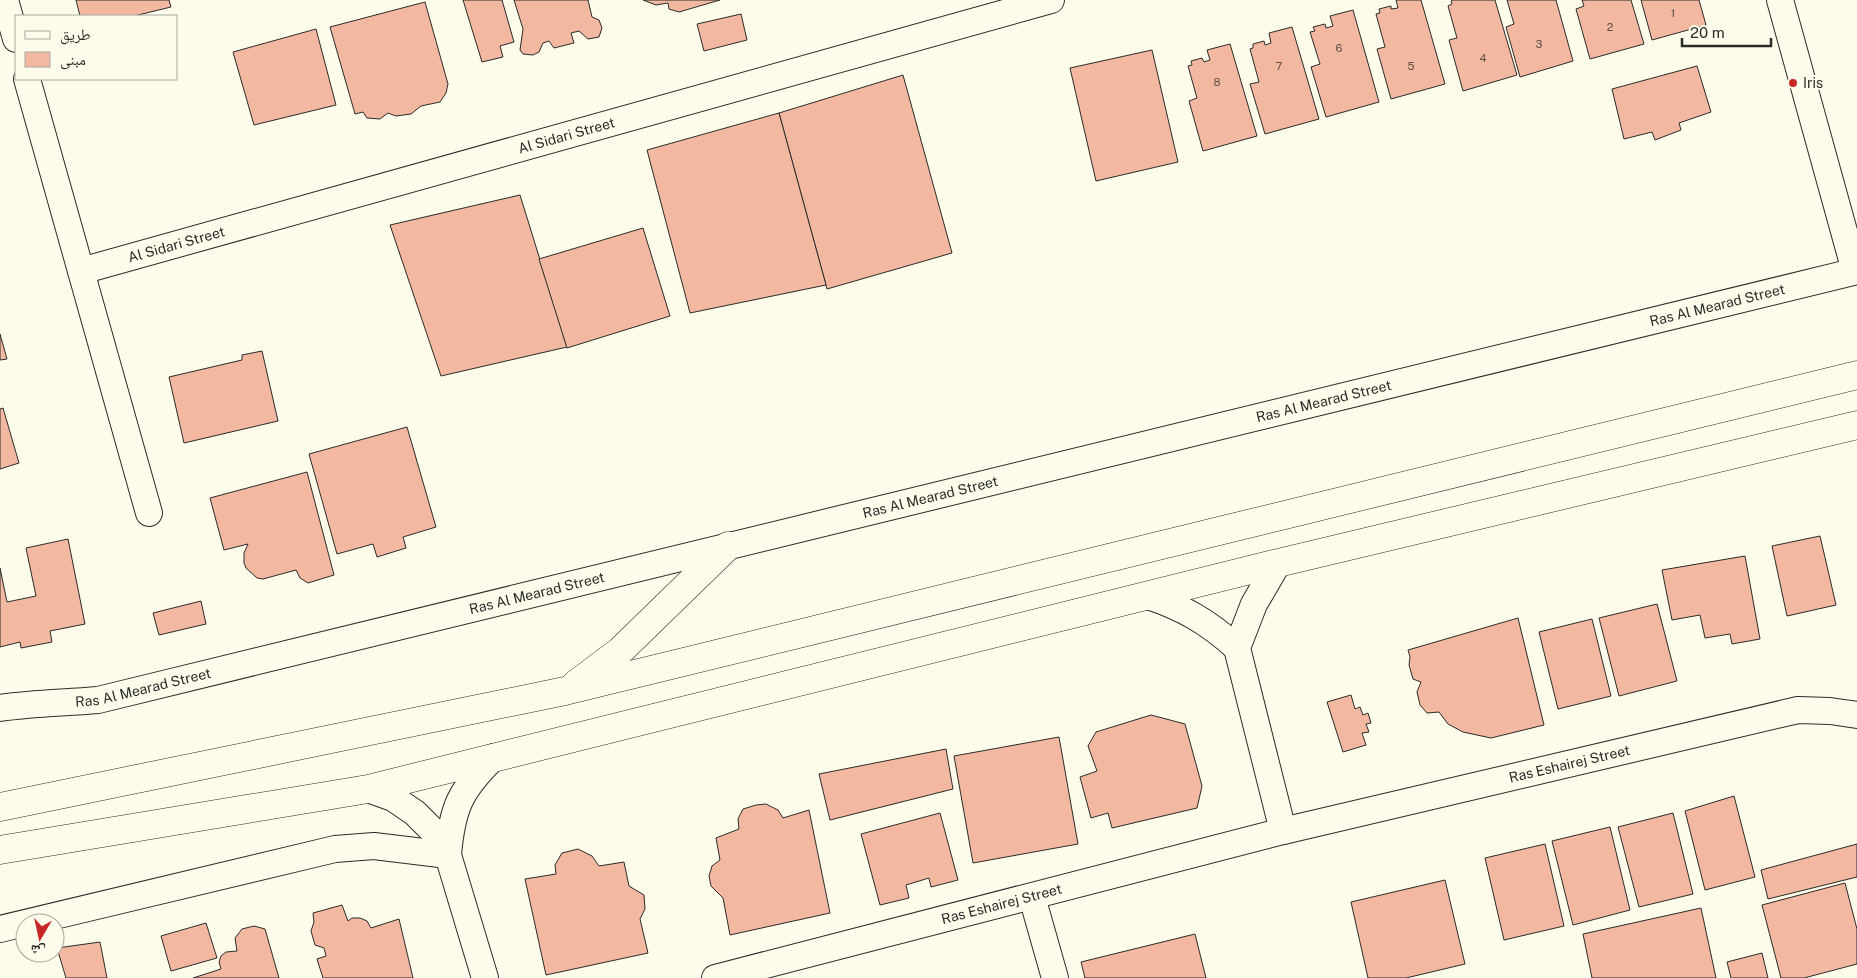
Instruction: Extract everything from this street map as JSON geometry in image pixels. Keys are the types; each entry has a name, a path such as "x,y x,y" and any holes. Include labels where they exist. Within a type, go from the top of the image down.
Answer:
{"street":[{"path":"5,0 15,35"},
{"name":"Al Sidari Street","path":"81,270 1051,0"},
{"path":"1780,0 1856,271"},
{"path":"27,80 149,513"},
{"name":"Ras Al Mearad Street","path":"0,708 25,704 98,700 1856,271"},
{"path":"0,807 565,691 1857,375"},
{"path":"0,850 368,789 1278,563 1857,426"},
{"path":"565,691 620,650 728,546"},
{"path":"1237,648 1254,604 1278,563"},
{"path":"1148,596 1173,604 1196,616 1217,630 1237,648 1283,831"},
{"name":"Ras Eshairej Street","path":"718,978 1283,831 1798,710 1830,711 1857,715"},
{"path":"448,855 451,827 459,801 474,777 494,757"},
{"path":"368,789 393,798 415,813 434,832 448,855 485,978"},
{"path":"0,929 335,849 374,846 448,855"},
{"path":"1032,897 1055,978"}],"building":[{"path":"76,0 169,0 171,7 138,15 80,15"},
{"path":"463,0 502,0 514,42 500,46 503,57 482,62"},
{"path":"514,0 588,0 592,17 599,20 602,28 599,37 588,39 579,31 571,33 574,43 554,48 549,41 543,43 539,52 533,55 523,54 520,50 523,29"},
{"path":"643,0 720,0 679,12 669,9 668,3 656,5"},
{"path":"1396,0 1421,0 1445,84 1391,99 1377,49 1385,47 1376,14 1380,13 1379,9 1391,6 1391,9 1398,8"},
{"path":"1453,0 1495,0 1517,75 1463,91 1449,40 1457,38 1448,6 1452,4 1451,1"},
{"path":"1507,0 1556,0 1573,61 1520,77 1506,27 1514,24"},
{"path":"1582,0 1631,0 1644,44 1590,59 1576,9 1584,6"},
{"path":"1641,0 1699,0 1706,25 1652,40"},
{"path":"425,2 448,84 446,93 440,102 421,106 411,114 396,116 388,113 380,119 367,118 363,112 355,114 330,27"},
{"path":"1353,10 1379,102 1326,117 1311,67 1320,64 1310,32 1315,31 1313,27 1325,24 1326,28 1333,26 1330,16"},
{"path":"741,14 747,40 704,51 697,24"},
{"path":"1292,27 1319,119 1265,134 1250,84 1259,82 1250,49 1253,48 1253,44 1264,41 1265,45 1271,43 1269,33"},
{"path":"316,29 336,105 254,125 233,52"},
{"path":"1230,44 1257,136 1203,151 1189,101 1197,98 1188,66 1192,65 1191,61 1202,58 1204,62 1210,60 1207,50"},
{"path":"1152,50 1178,162 1096,181 1070,68"},
{"path":"1697,66 1711,112 1679,123 1681,130 1655,140 1652,132 1624,139 1612,89"},
{"path":"903,75 952,253 827,289 779,113"},
{"path":"779,113 826,285 690,313 647,150"},
{"path":"520,195 567,347 441,376 390,225"},
{"path":"643,228 670,316 567,348 539,259"},
{"path":"0,334 7,359 0,360"},
{"path":"262,351 278,421 184,443 169,377 242,360 242,355"},
{"path":"3,408 19,463 0,469 0,409"},
{"path":"407,427 436,527 403,537 406,548 377,557 373,544 337,554 309,454"},
{"path":"307,472 334,575 308,583 300,578 296,570 263,579 257,578 246,568 244,563 244,553 248,544 224,550 210,498"},
{"path":"1820,536 1836,605 1787,616 1772,546"},
{"path":"68,539 85,624 50,631 52,642 21,648 20,642 0,647 0,568 7,602 36,596 26,548"},
{"path":"1745,556 1760,639 1732,644 1730,634 1705,638 1700,615 1672,620 1662,570"},
{"path":"201,601 206,624 159,635 153,613"},
{"path":"1657,604 1677,681 1619,696 1599,618"},
{"path":"1518,618 1544,725 1491,738 1463,732 1448,724 1439,712 1427,713 1420,705 1417,692 1421,682 1413,679 1409,665 1410,657 1408,650"},
{"path":"1592,619 1611,696 1558,709 1539,632"},
{"path":"1351,695 1355,709 1360,707 1363,715 1368,713 1371,723 1366,724 1369,732 1362,733 1366,745 1343,752 1327,702"},
{"path":"1151,715 1185,724 1202,786 1197,808 1112,828 1108,813 1091,818 1080,777 1097,771 1088,746 1096,732"},
{"path":"1059,737 1078,844 973,863 954,756"},
{"path":"946,749 953,789 830,820 819,774"},
{"path":"1734,796 1755,877 1705,890 1685,811"},
{"path":"766,804 778,810 783,818 809,810 830,913 730,935 723,898 711,886 709,876 712,866 720,860 716,838 739,829 738,819 743,809"},
{"path":"940,813 958,880 931,887 929,878 906,885 909,898 880,905 861,834"},
{"path":"1673,813 1693,894 1639,907 1618,827"},
{"path":"1610,827 1630,910 1573,925 1552,841"},
{"path":"1545,844 1564,926 1504,940 1485,858"},
{"path":"1857,844 1857,877 1768,899 1761,870"},
{"path":"578,849 592,856 599,866 624,862 629,886 644,895 645,909 640,919 648,953 546,975 525,879 556,874 555,865 562,853"},
{"path":"1445,880 1465,964 1406,978 1368,978 1351,902"},
{"path":"1845,883 1857,929 1857,964 1804,978 1781,978 1762,905"},
{"path":"342,905 348,921 352,918 360,918 367,921 371,928 399,919 413,978 323,978 317,959 326,956 324,948 315,945 311,931 314,922 313,913"},
{"path":"1701,908 1716,978 1592,978 1583,934"},
{"path":"206,923 217,958 171,971 161,936"},
{"path":"254,926 265,929 279,978 193,978 221,969 219,962 221,956 226,952 237,951 235,938 242,929"},
{"path":"1195,934 1206,978 1085,978 1081,962"},
{"path":"100,942 107,978 66,978 62,963 65,963 65,947"},
{"path":"1762,953 1768,978 1731,978 1727,962"}],"place":[{"name":"Iris","path":"1793,83"}]}
